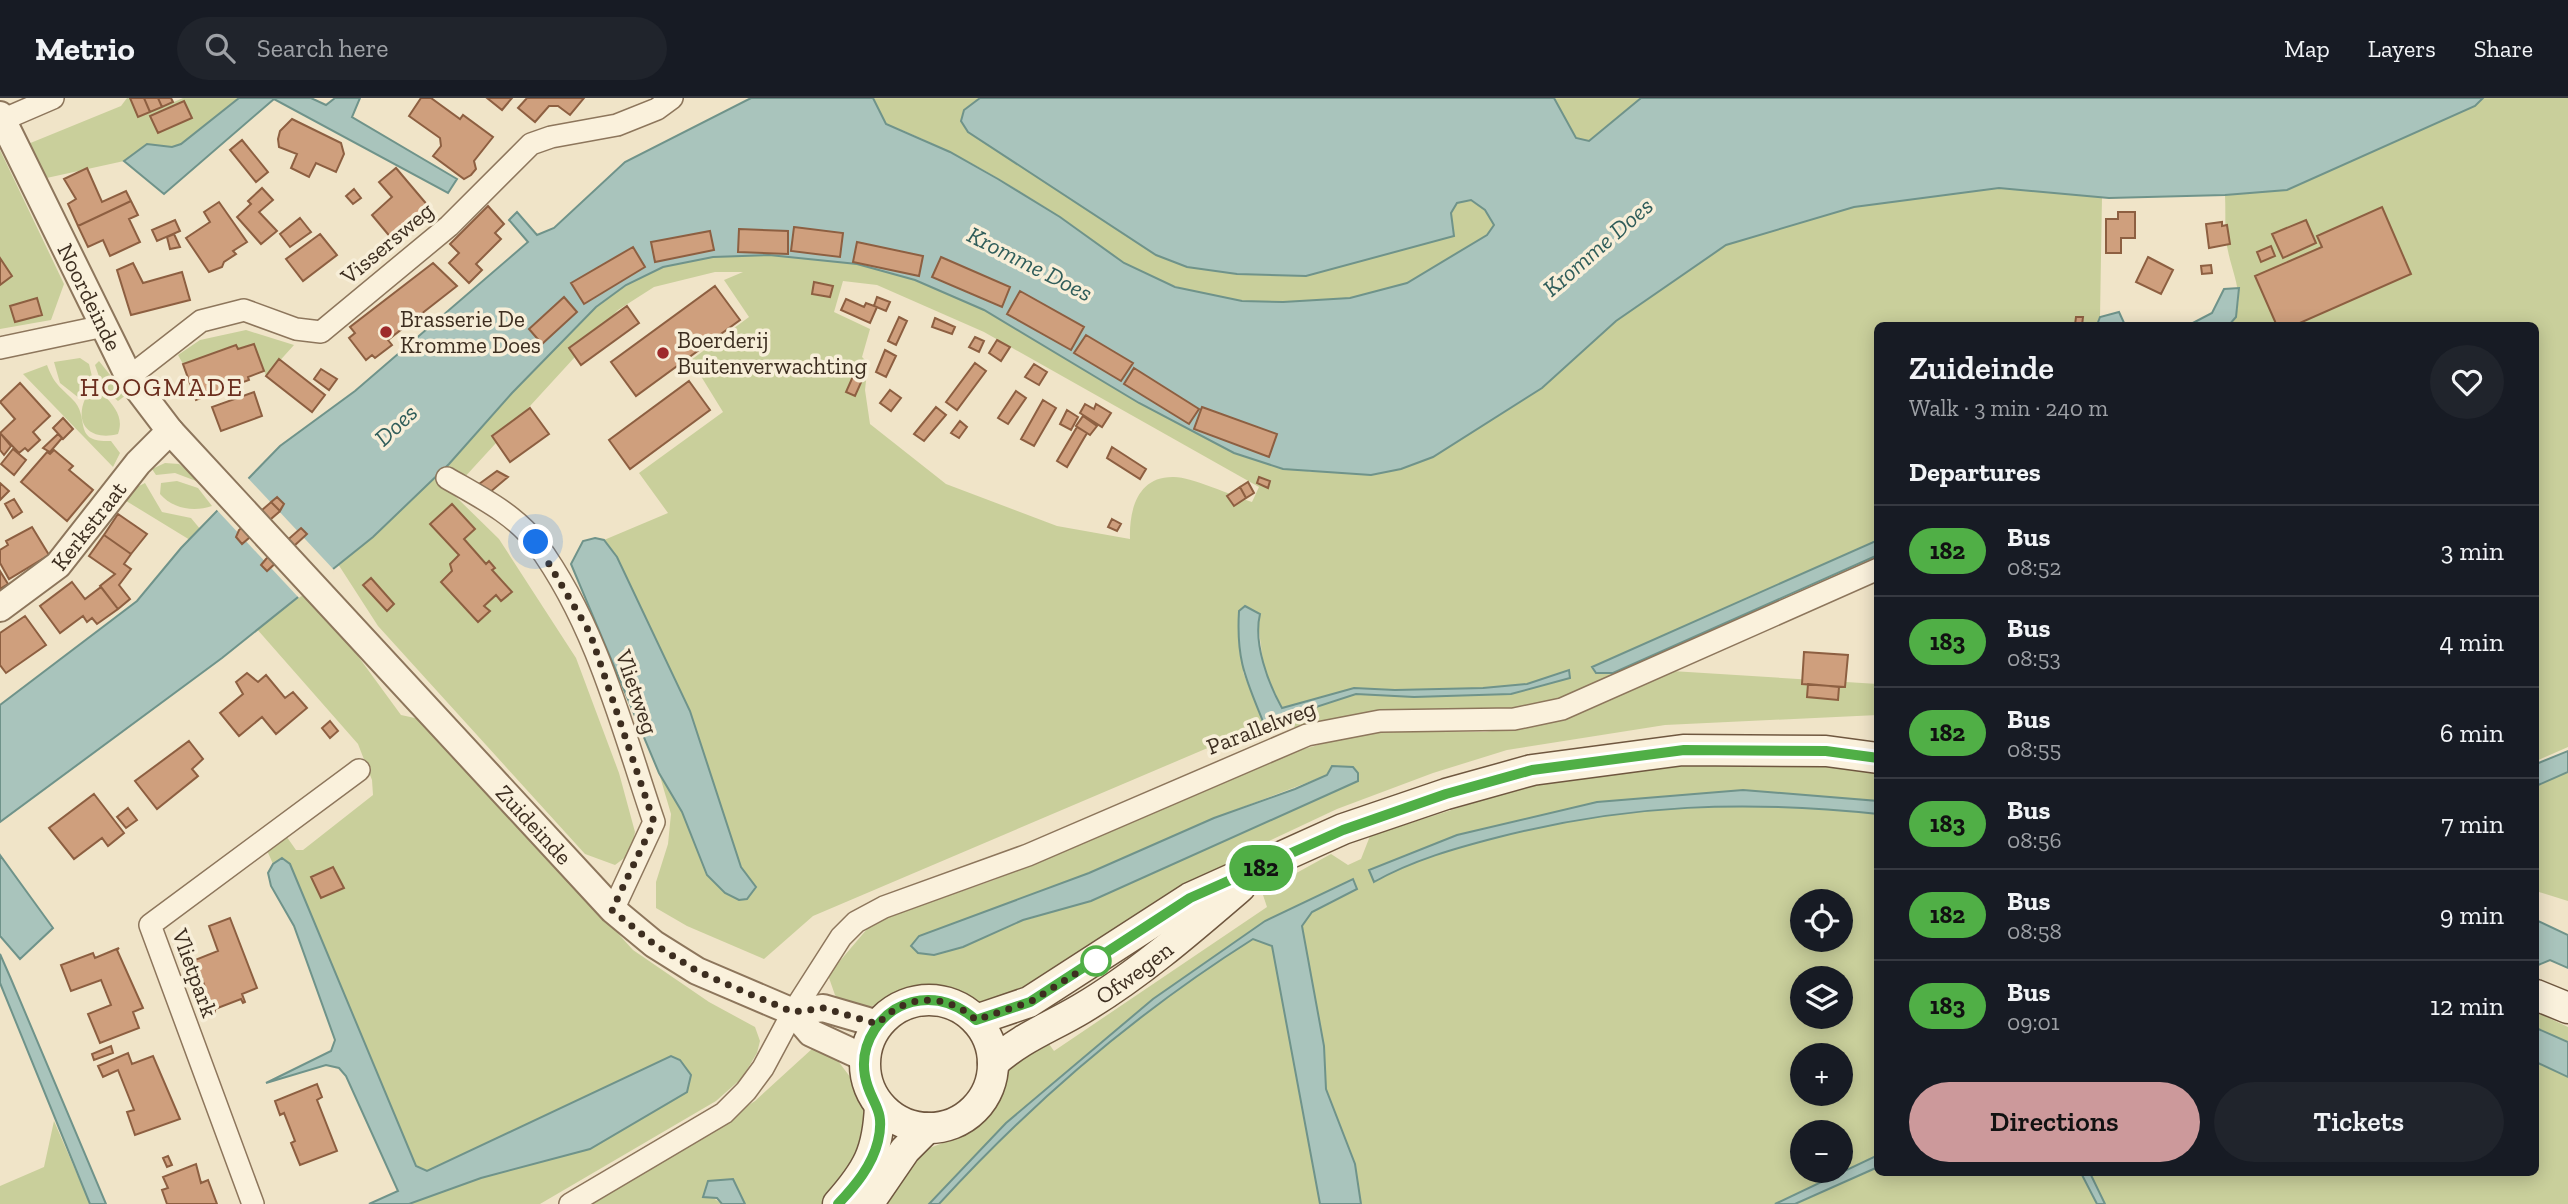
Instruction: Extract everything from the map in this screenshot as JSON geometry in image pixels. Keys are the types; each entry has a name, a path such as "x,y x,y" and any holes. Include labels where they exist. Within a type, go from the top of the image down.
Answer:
{"main road":[{"name":"Ofwegen","path":"976,1020 1030,1002 1190,898 1343,830 1446,794 1532,770 1684,750 1826,751 1874,757"},
{"name":"Ofwegen","path":"993,1063 1016,1042 1080,1010 1130,975 1264,866"},
{"path":"2539,996 2568,1008"},
{"path":"926,1000 954,1005 976,1020 989,1040 993,1063 986,1093 974,1110 947,1126 927,1128 901,1122 880,1107 867,1084 864,1058 878,1024 900,1006 926,1000"},
{"path":"838,1204 871,1160 878,1140 880,1107"},
{"path":"868,1204 905,1150 927,1128"}],"street":[{"path":"1,118 53,98"},
{"name":"Vissersweg","path":"129,377 201,321 244,310 296,329 321,332 449,226 531,144 551,137 617,125 657,109 672,98"},
{"name":"Noordeinde","path":"1,118 129,377 170,431 314,587"},
{"path":"0,348 104,326"},
{"name":"Kerkstraat","path":"0,608 58,565 138,463 170,431"},
{"name":"Vlietweg","path":"447,478 499,509 536,542 590,633 654,822 612,910"},
{"name":"Parallelweg","path":"793,1012 826,957 856,922 884,907 1028,855 1280,745 1317,732 1358,724 1514,719 1562,709 1874,571"},
{"name":"Zuideinde","path":"314,587 612,910 654,944 697,971 793,1012 811,1033 864,1058"},
{"name":"Vlietpark","path":"253,1204 150,925 359,770"},
{"name":"Zuideinde","path":"793,1012 823,1008 878,1024"},
{"path":"570,1204 724,1113 763,1068 793,1012"}],"green space":[{"path":"130,98 139,117 183,98 239,98 181,144 172,147 147,145 124,161 42,179 28,144 121,106"},
{"path":"873,98 980,98 974,102 968,132 1156,255 1187,267 1454,236 1451,213 1457,203 1471,200 1485,210 1494,225 1487,235 1427,274 1373,294 1300,303 1224,298 1188,290 1154,278 1123,262 1067,221 996,177 931,143 886,124"},
{"path":"1554,98 1641,98 1589,141 1576,138"},
{"path":"2483,98 2568,98 2568,747 2539,760 2539,322 2231,322 2238,308 2238,289 2227,244 2225,195 2287,190 2475,106"},
{"path":"0,150 64,284 51,320 0,329"},
{"path":"1999,188 2102,197 2100,317 2098,322 1874,322 1874,542 1593,667 1596,673 1613,673 1586,689 1559,700 1530,706 1368,713 1295,728 1265,677 1258,623 1260,614 1245,606 1243,672 1264,724 813,916 764,959 687,926 656,908 656,882 668,844 671,814 659,773 682,812 756,887 741,867 724,815 617,557 604,540 668,513 639,473 723,412 691,360 749,317 724,280 743,272 715,272 654,287 618,310 451,492 499,539 576,658 619,773 635,832 631,853 615,865 585,854 378,626 338,564 373,537 449,464 512,393 596,307 626,285 663,267 713,257 769,255 857,264 915,280 984,310 1139,403 1310,472 1343,471 1371,475 1433,457 1542,388 1616,321 1726,245 1854,207","holes":["843,281 877,285 984,332 1259,487 1252,502 1191,480 1161,478 1151,482 1138,497 1131,517 1130,539 1057,526 946,484 870,424 865,390 868,363 862,357 870,329 834,312"]},
{"path":"246,330 294,345 266,376 254,344 238,349 235,345 183,364 178,355 200,340"},
{"path":"80,358 89,364 95,389 79,398 60,383 54,362"},
{"path":"99,361 126,395 118,401 103,388 95,365"},
{"path":"47,365 55,382 79,408 86,434 99,441 111,441 120,453 113,467 23,374"},
{"path":"93,394 104,395 115,408 120,423 118,434 108,436 93,433 83,423 82,408 85,399"},
{"path":"165,463 179,464 204,484 175,473 156,475 152,469"},
{"path":"177,481 198,488 212,506 184,508 165,499 160,494 161,483"},
{"path":"145,483 162,512 191,518 201,530 190,540 123,499 133,489"},
{"path":"301,592 352,648 401,715 424,720 633,950 709,1002 755,1027 760,1041 757,1053 742,1078 716,1101 540,1204 409,1204 481,1178 427,1171 416,1165 290,864 282,858 273,864 266,848 284,833 296,850 303,850 373,795 372,780 358,744 256,628"},
{"path":"1672,671 1874,684 1874,715 1665,725 1507,750 1433,773 1337,809 1256,847 1144,911 1018,998 979,1006 960,995 927,990 865,1008 840,1001 835,995 828,975 873,922 994,880 1290,753 1343,738 1386,731 1484,732 1517,728","holes":["1327,775 1358,781 1091,901 1023,920 963,947 934,955 918,953 919,936 1089,873 1214,818"]},
{"path":"1718,760 1822,762 1874,770 1874,1176 2539,1176 2539,1063 2568,1077 2568,1204 1361,1204 1355,1164 1326,1089 1324,1046 1272,945 1320,1204 881,1204 927,1149 969,1133 994,1109 1015,1055 1044,1037 1054,1051 1267,907 1262,892 1331,854 1348,865 1361,859 1370,836 1530,785 1640,766"},
{"path":"2568,772 2568,901 2539,892 2539,785"},
{"path":"2539,1013 2568,1027 2568,1042 2539,1029"},
{"path":"813,1048 835,1057 860,1090 870,1113 870,1137 826,1204 745,1204 733,1179 712,1197 722,1204 591,1204 755,1101"},
{"path":"54,1121 90,1204 0,1204 0,1186 44,1167"}],"water":[{"path":"239,98 311,98 326,105 335,98 360,98 352,117 457,179 448,193 274,99 164,194 124,161 147,144 172,147 181,144"},
{"path":"751,98 873,98 886,124 950,152 998,179 1060,217 1124,263 1175,287 1242,301 1283,302 1350,298 1407,283 1487,235 1494,225 1485,210 1471,200 1457,203 1451,213 1454,236 1306,276 1237,274 1187,267 1156,255 968,132 961,121 964,110 980,98 1554,98 1576,138 1589,141 1641,98 2483,98 2475,106 2287,190 2225,195 2109,198 1999,188 1854,207 1726,245 1616,321 1542,388 1433,457 1401,469 1371,475 1283,469 1234,453 1139,403 984,310 915,280 857,264 769,255 713,257 663,267 626,285 596,307 512,393 449,464 373,537 222,658 0,822 0,705 137,601 181,548 280,446 355,391 528,242 509,220 517,212 537,235 554,228 625,162"},
{"path":"2239,288 2236,317 2232,322 2195,322 2212,313 2224,289"},
{"path":"2119,312 2124,322 2098,322 2100,317"},
{"path":"595,538 604,540 617,557 690,711 741,867 756,887 747,899 739,900 725,893 707,875 682,812 659,773 571,564 583,541"},
{"path":"1874,542 1874,557 1613,673 1596,673 1592,667"},
{"path":"1245,606 1260,614 1260,650 1282,708 1354,688 1483,688 1527,684 1569,670 1570,678 1511,694 1414,697 1356,694 1264,724 1247,682 1241,657 1239,611"},
{"path":"2568,751 2568,772 2539,785 2539,763"},
{"path":"1332,766 1353,767 1358,773 1358,781 1091,901 1023,920 963,947 934,955 918,953 911,946 919,936 1089,873 1214,818 1295,789 1327,775"},
{"path":"1743,790 1874,801 1874,814 1734,806 1641,812 1547,826 1483,841 1419,861 1374,882 1369,870 1457,835 1597,802"},
{"path":"0,855 53,928 20,959 0,936"},
{"path":"282,858 290,864 416,1166 427,1171 671,1056 680,1060 691,1075 687,1092 590,1149 481,1178 409,1204 369,1204 398,1191 346,1076 339,1068 326,1065 266,1083 331,1051 335,1040 294,926 271,886 268,873 273,864"},
{"path":"1353,879 1357,889 1312,912 1302,926 1324,1046 1326,1089 1355,1164 1361,1204 1320,1204 1272,946 1253,939 1127,1028 1048,1095 974,1166 939,1204 929,1204 1006,1123 1153,999 1265,921"},
{"path":"2539,921 2568,935 2568,968 2550,960 2539,965"},
{"path":"0,954 106,1204 90,1204 0,983"},
{"path":"2539,1029 2568,1042 2568,1077 2539,1063"},
{"path":"1874,1157 1874,1169 1853,1178 1853,1167"},
{"path":"2083,1176 2091,1176 2105,1204 2097,1204"},
{"path":"733,1179 745,1204 722,1204 717,1198 703,1197 708,1181"},
{"path":"1819,1183 1842,1183 1795,1204 1775,1204"}],"pier":[{"path":"246,476 335,571 299,598 215,508"}],"building":[{"path":"130,98 144,98 150,112 138,117"},
{"path":"144,98 158,98 162,107 150,112"},
{"path":"158,98 171,98 173,102 162,107"},
{"path":"421,98 431,98 460,119 463,115 493,137 474,161 476,169 471,175 464,179 433,156 441,146 440,138 409,116"},
{"path":"487,98 512,98 502,110"},
{"path":"527,98 584,98 570,115 558,106 549,106 535,122 518,108"},
{"path":"184,101 192,118 158,133 150,116"},
{"path":"292,119 341,143 344,154 336,172 316,163 309,177 291,168 297,154 279,147 278,139 280,131"},
{"path":"242,140 268,172 256,182 230,150"},
{"path":"87,168 102,202 126,191 131,201 78,226 68,204 76,199 64,179"},
{"path":"396,168 429,207 392,239 372,215 392,197 379,182"},
{"path":"262,188 273,200 259,212 277,231 261,244 237,217 251,204 248,201"},
{"path":"354,189 361,198 353,204 346,196"},
{"path":"131,201 138,215 129,219 140,242 110,256 103,240 88,247 78,226"},
{"path":"219,202 247,242 233,251 236,254 224,262 222,267 209,272 186,238 210,222 204,212"},
{"path":"488,206 504,224 495,233 501,239 476,264 482,270 469,283 449,263 459,253 450,244"},
{"path":"2382,207 2411,274 2302,322 2275,322 2255,276 2322,247 2317,236"},
{"path":"2118,212 2135,212 2135,238 2121,238 2121,253 2106,253 2106,219 2118,219"},
{"path":"300,218 311,232 290,247 280,234"},
{"path":"175,220 180,231 157,241 152,230"},
{"path":"2306,220 2316,243 2283,258 2272,234"},
{"path":"2222,222 2222,226 2227,225 2230,244 2209,248 2206,224"},
{"path":"794,227 843,233 840,257 791,251"},
{"path":"739,229 788,231 788,254 738,252"},
{"path":"710,231 714,250 655,262 651,242"},
{"path":"174,234 180,247 170,249 167,237"},
{"path":"320,234 337,255 303,281 286,259"},
{"path":"857,242 923,256 919,276 853,262"},
{"path":"2271,246 2275,256 2261,262 2257,252"},
{"path":"633,247 645,267 584,304 571,283"},
{"path":"941,257 1010,287 1002,307 932,277"},
{"path":"2148,257 2173,270 2161,294 2136,282"},
{"path":"0,258 12,276 0,285"},
{"path":"133,263 143,283 182,272 190,300 131,315 117,270"},
{"path":"433,263 457,286 388,340 392,345 375,358 372,355 366,360 349,338 355,333 350,327"},
{"path":"2211,265 2212,273 2202,274 2201,266"},
{"path":"814,282 833,286 830,297 812,294"},
{"path":"715,286 740,320 636,396 611,362"},
{"path":"1020,291 1084,327 1071,350 1007,314"},
{"path":"564,297 577,312 542,344 529,329"},
{"path":"877,297 890,302 886,311 874,306"},
{"path":"37,298 42,315 15,322 10,306"},
{"path":"846,299 864,307 866,303 877,307 870,323 841,310"},
{"path":"627,306 639,323 581,365 569,348"},
{"path":"899,317 907,321 896,345 888,341"},
{"path":"2076,317 2083,317 2082,322 2075,322"},
{"path":"935,318 955,327 952,334 932,327"},
{"path":"1086,335 1133,363 1121,381 1074,353"},
{"path":"975,337 984,341 979,352 969,347"},
{"path":"997,340 1010,347 1001,361 989,353"},
{"path":"254,344 264,371 248,377 249,380 196,400 183,364 236,345 238,349"},
{"path":"885,350 896,356 886,377 876,372"},
{"path":"279,359 325,395 312,412 266,376"},
{"path":"975,363 986,371 957,410 946,402"},
{"path":"1034,364 1047,372 1039,385 1025,377"},
{"path":"1134,368 1199,409 1189,424 1124,384"},
{"path":"321,369 337,379 329,390 314,379"},
{"path":"854,374 863,378 855,396 846,392"},
{"path":"689,381 710,410 630,469 609,440"},
{"path":"20,383 50,416 33,432 40,440 28,451 25,448 19,453 0,433 15,419 0,402"},
{"path":"890,390 901,398 891,411 880,403"},
{"path":"1016,391 1026,398 1008,424 998,418"},
{"path":"254,392 262,416 221,431 212,407"},
{"path":"1043,400 1056,408 1034,446 1021,439"},
{"path":"1085,404 1094,409 1096,404 1111,413 1102,427 1080,413"},
{"path":"936,407 946,415 924,441 914,434"},
{"path":"1202,407 1277,434 1269,457 1194,429"},
{"path":"530,408 549,434 510,462 492,436"},
{"path":"1067,410 1078,417 1071,430 1060,424"},
{"path":"1083,416 1097,426 1090,435 1076,426"},
{"path":"63,418 73,429 63,439 53,428"},
{"path":"960,421 967,427 959,438 951,433"},
{"path":"1077,427 1087,433 1067,467 1057,461"},
{"path":"0,433 11,446 4,455 0,450"},
{"path":"58,434 62,438 50,452 43,448"},
{"path":"1112,447 1146,469 1140,479 1107,458"},
{"path":"13,449 26,460 14,475 1,464"},
{"path":"54,450 73,466 69,470 93,490 67,521 21,482 47,452 50,454"},
{"path":"497,471 508,477 489,493 479,484"},
{"path":"1259,477 1270,481 1268,488 1257,483"},
{"path":"1248,482 1254,493 1246,498 1240,487"},
{"path":"0,483 9,491 0,500"},
{"path":"1240,487 1246,498 1234,506 1227,496"},
{"path":"277,497 284,504 280,511 271,502"},
{"path":"277,497 284,504 279,512 242,544 236,537 239,530"},
{"path":"14,499 22,512 13,518 5,504"},
{"path":"452,504 475,529 464,539 486,564 489,561 495,568 492,570 512,592 501,601 496,595 484,606 490,611 478,622 441,582 452,571 450,564 459,555 430,524"},
{"path":"118,514 147,534 131,554 104,535"},
{"path":"1112,519 1121,524 1117,531 1108,527"},
{"path":"32,527 49,555 9,579 0,563 0,550 8,545 6,541"},
{"path":"301,528 307,534 267,571 261,565"},
{"path":"104,535 131,554 124,564 131,569 119,585 130,599 118,609 100,586 115,574 89,556"},
{"path":"0,571 8,584 0,589"},
{"path":"371,578 394,604 387,611 363,585"},
{"path":"72,582 85,599 101,587 118,609 97,624 92,618 87,622 83,616 60,633 40,606"},
{"path":"25,616 46,645 6,673 0,665 0,633"},
{"path":"1804,652 1848,655 1845,687 1802,684"},
{"path":"247,673 258,682 266,675 285,698 293,692 307,708 276,734 262,717 239,736 220,713 243,694 236,682"},
{"path":"1808,684 1839,687 1838,700 1807,697"},
{"path":"330,721 338,731 330,738 322,728"},
{"path":"189,741 203,759 192,769 198,776 157,809 135,781"},
{"path":"94,794 124,833 108,846 102,838 74,859 49,828"},
{"path":"128,808 137,820 126,828 117,817"},
{"path":"333,867 344,888 321,898 311,877"},
{"path":"230,918 257,988 242,994 245,1002 241,999 215,1009 215,1014 195,960 218,951 209,926"},
{"path":"119,948 117,950 143,1008 133,1012 139,1028 100,1043 88,1014 111,1005 101,980 71,991 61,965 93,953 95,958"},
{"path":"111,1046 113,1053 94,1060 92,1054"},
{"path":"128,1053 132,1064 153,1056 180,1119 135,1135 127,1112 134,1110 118,1070 103,1077 98,1066"},
{"path":"317,1084 322,1097 317,1100 337,1151 300,1165 291,1143 295,1141 284,1113 280,1115 275,1101"},
{"path":"168,1156 172,1165 167,1167 163,1158"},
{"path":"196,1164 201,1183 208,1180 217,1204 167,1204 162,1190 168,1188 163,1177"}],"bus line":[{"name":"182","path":"838,1204 871,1160 878,1140 880,1107 865,1075 864,1058 867,1046 878,1024 900,1006 926,1000 945,1002 962,1009 976,1020 1030,1002 1190,898 1343,830 1446,794 1532,770 1609,757 1684,750 1826,751 1874,757"}],"place":[{"name":"Brasserie De Kromme Does","path":"386,332"},
{"name":"Boerderij Buitenverwachting","path":"663,353"}],"district":[{"name":"HOOGMADE","path":"162,387"}],"route":[{"path":"536,542 590,633 654,822 612,910 654,944 697,971 793,1012 823,1008 878,1024 900,1006 926,1000 954,1005 976,1020 1030,1002 1096,961"}],"water label":[{"name":"Kromme Does","path":"1598,247"},
{"name":"Kromme Does","path":"1030,264"},
{"name":"Does","path":"396,425"}]}
